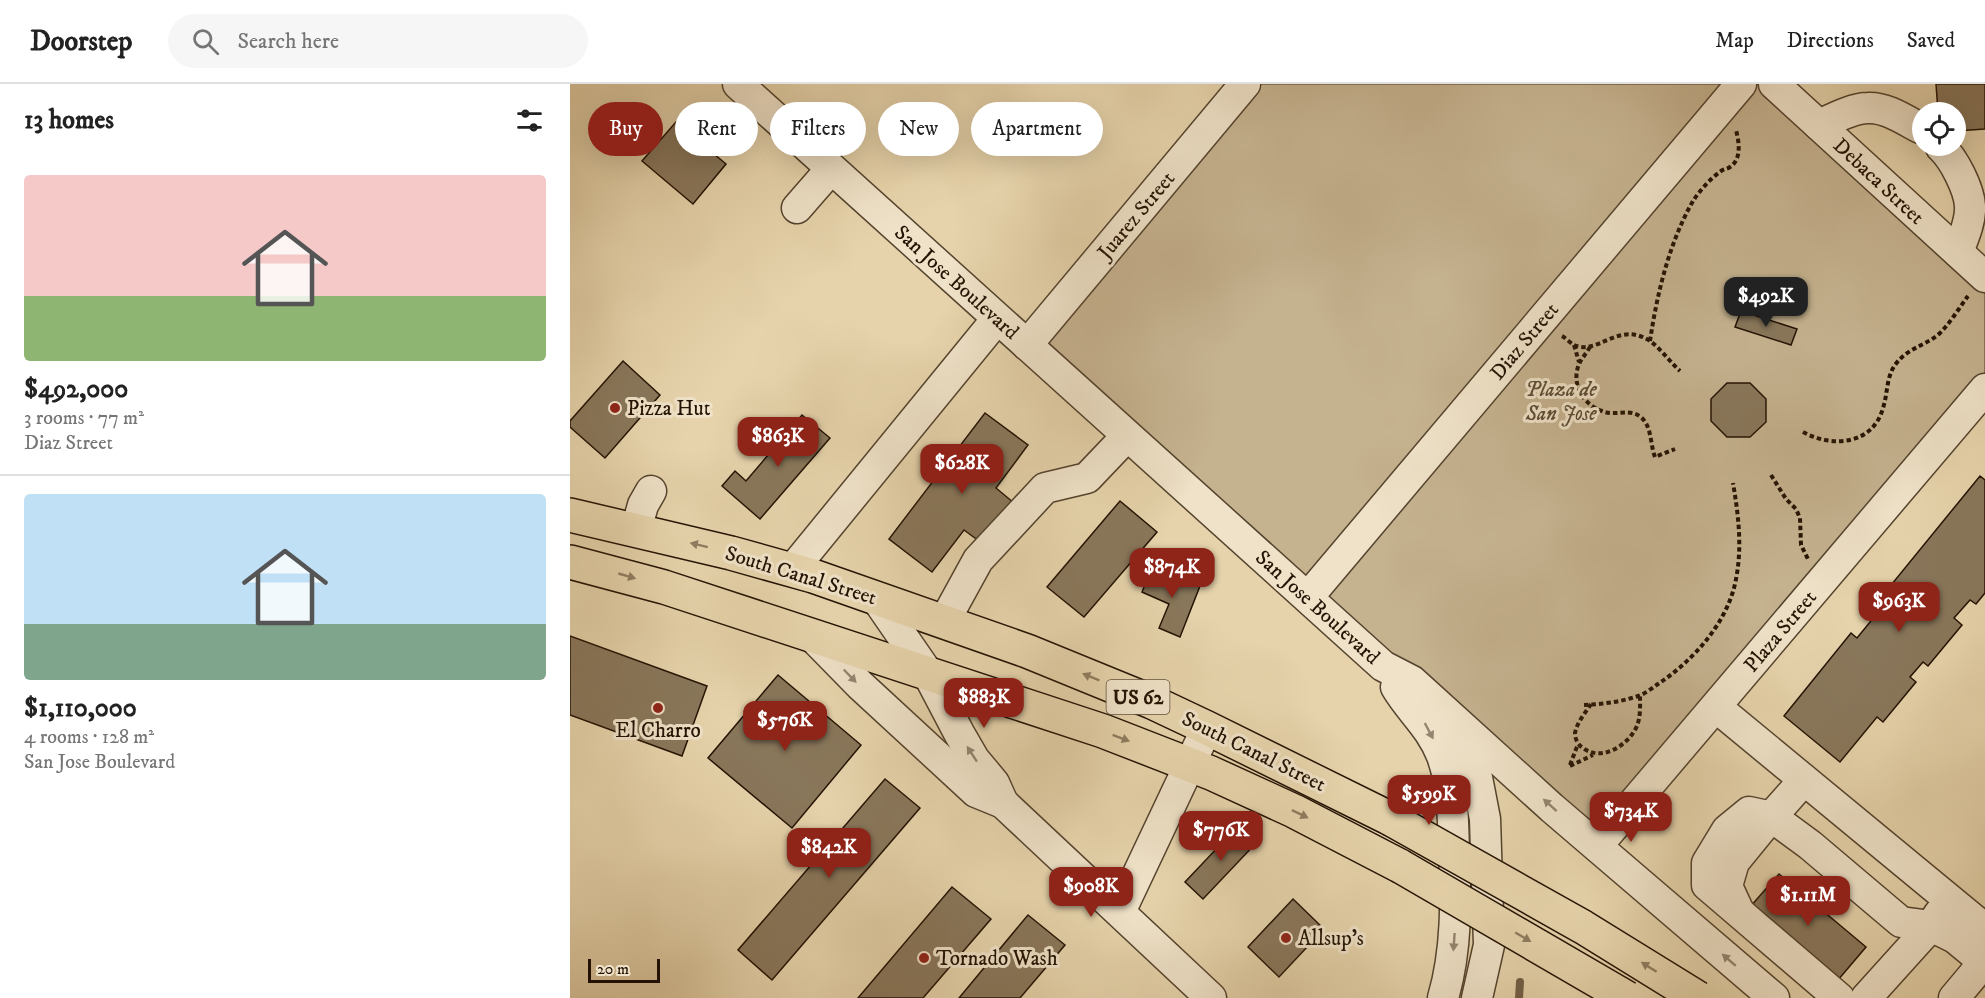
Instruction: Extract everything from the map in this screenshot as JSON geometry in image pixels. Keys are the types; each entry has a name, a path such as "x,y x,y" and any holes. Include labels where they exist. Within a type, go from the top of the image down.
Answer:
{"highway":[{"name":"South Canal Street","path":"570,515 731,553 792,570 1027,651 1152,702 1391,819 1583,927 1698,998"},
{"name":"South Canal Street","path":"570,562 664,587 927,672 1092,727 1191,765 1294,811 1400,866 1627,998"}],"street":[{"name":"San Jose Boulevard","path":"738,84 1383,666 1412,681 1597,846 1774,998"},
{"name":"Juarez Street","path":"1027,345 1245,84"},
{"name":"Diaz Street","path":"1308,597 1741,84"},
{"name":"Debaca Street","path":"1774,84 1958,252 1978,284"},
{"path":"1819,125 1837,116 1868,108 1892,113 1931,138 1949,154 1962,179 1970,207 1958,252"},
{"path":"797,208 831,169"},
{"path":"792,570 997,319"},
{"name":"Plaza Street","path":"1597,846 1985,389"},
{"path":"945,622 978,560 1045,488 1087,478 1127,436"},
{"path":"636,530 643,505 651,490"},
{"path":"876,598 927,672 974,759 994,783 1003,802 1211,998"},
{"path":"810,634 860,685 976,792 1003,802"},
{"path":"1383,666 1400,693 1424,722 1441,754 1451,788 1455,931 1449,977 1443,998"},
{"path":"1716,707 1985,929"},
{"path":"1455,721 1474,762 1485,819 1489,945 1477,998"},
{"path":"1120,912 1208,728"},
{"path":"1804,780 1734,862 1727,886 1739,912 1839,998"},
{"path":"1772,817 1810,845 1901,922 1931,926 1955,938 1985,961 1954,998"},
{"path":"1866,998 1931,926 1949,899"}],"path":[{"path":"1650,341 1654,313 1679,230 1694,200 1707,184 1722,170 1731,167 1738,159 1739,141 1734,123"},
{"path":"1803,432 1825,441 1842,442 1861,436 1874,426 1883,411 1888,377 1896,364 1908,351 1939,334 1978,284"},
{"path":"1579,363 1590,347 1618,334 1634,334 1650,341 1680,371"},
{"path":"1561,335 1574,345 1590,347"},
{"path":"1574,345 1579,363 1577,388 1582,396 1602,412 1630,412 1641,417 1649,428 1650,443 1655,457 1675,449"},
{"path":"1771,475 1796,509 1800,519 1801,544 1810,562"},
{"path":"1584,705 1640,696 1676,671 1698,651 1712,631 1733,589 1740,540 1733,483"},
{"path":"1591,704 1578,724 1575,734 1578,744 1570,766 1593,754 1615,749 1626,741 1636,728 1640,712 1640,696"},
{"path":"1578,744 1593,754"}],"green space":[{"name":"Plaza de San Jose","path":"1245,84 1774,84 1985,277 1985,389 1597,846 1027,346"}],"building":[{"path":"1936,84 1985,84 1985,129 1966,130 1966,102 1937,102"},
{"path":"675,123 675,156 716,156 726,164 693,204 642,161 646,156 663,156 663,137"},
{"path":"1741,311 1797,329 1791,345 1735,327"},
{"name":"Pizza Hut","path":"623,361 660,395 605,458 570,427 570,421"},
{"path":"1727,383 1750,383 1766,399 1766,422 1750,437 1727,437 1711,421 1711,399"},
{"path":"985,413 1028,445 996,488 1014,503 983,544 964,530 932,572 889,539"},
{"path":"802,415 830,438 760,519 722,486 735,471 746,481"},
{"path":"1980,476 1985,480 1985,593 1976,604 1970,600 1954,618 1962,625 1928,666 1923,662 1910,677 1916,682 1883,722 1877,717 1840,762 1784,716 1851,633 1857,638 1893,594 1887,590"},
{"path":"1120,501 1157,532 1084,617 1047,587"},
{"path":"1152,567 1200,586 1180,637 1159,628 1169,604 1142,592"},
{"path":"570,636 707,686 682,756 570,715"},
{"path":"778,675 861,745 792,828 708,758"},
{"path":"885,779 920,808 772,980 738,950"},
{"path":"1239,825 1257,842 1203,899 1185,882"},
{"path":"1779,874 1866,947 1838,980 1750,907"},
{"name":"Tornado Wash","path":"952,887 991,919 923,998 858,998"},
{"name":"Allsup's","path":"1293,899 1324,929 1279,977 1248,947"},
{"path":"1028,915 1065,945 1020,998 959,998"}],"waterway":[{"path":"1519,998 1520,982"}],"place":[{"name":"Pizza Hut","path":"615,408"},
{"name":"El Charro","path":"658,708"},
{"name":"Allsup's","path":"1286,938"},
{"name":"Tornado Wash","path":"924,958"}]}
